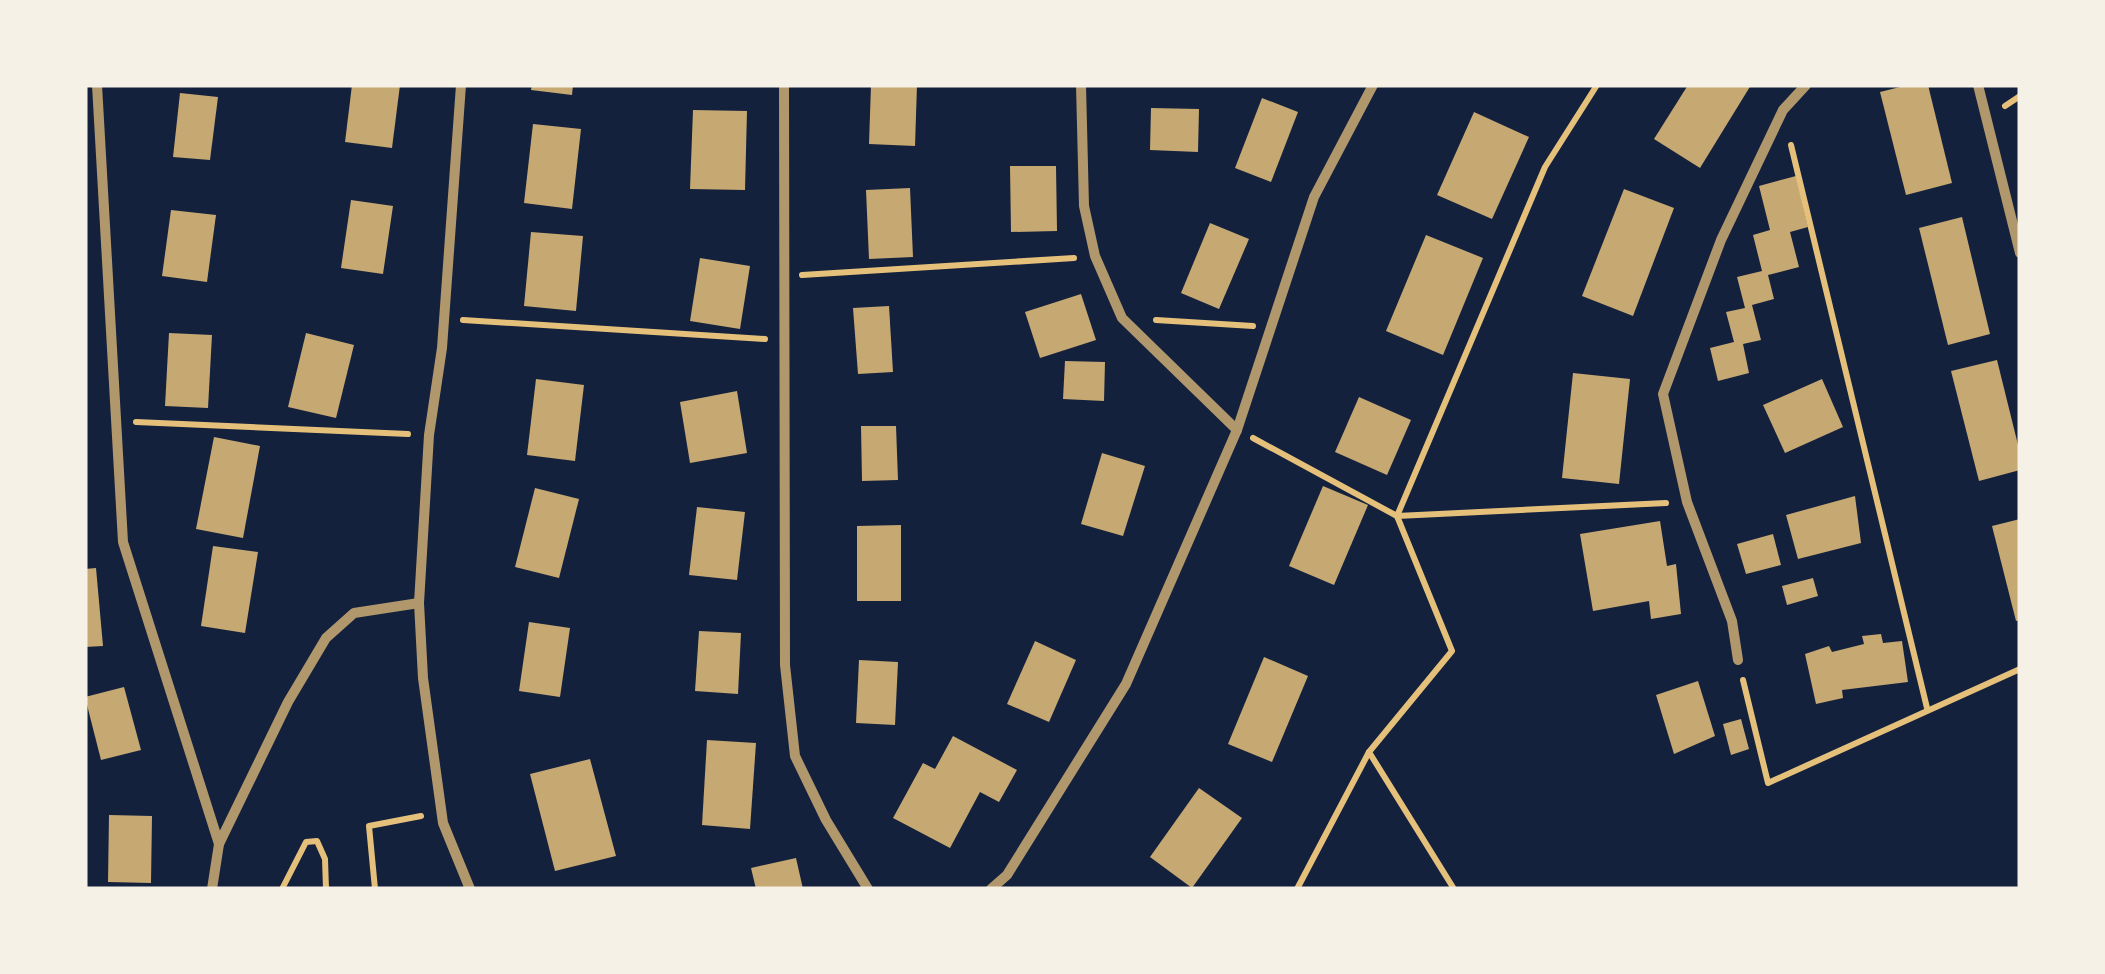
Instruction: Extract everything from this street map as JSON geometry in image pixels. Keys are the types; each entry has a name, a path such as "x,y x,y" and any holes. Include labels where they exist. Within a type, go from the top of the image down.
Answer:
{"street":[{"path":"97,85 123,542 219,844"},
{"path":"462,85 444,319 429,435 419,603 423,678 442,812 470,889"},
{"path":"784,85 784,665 795,756 826,820 868,889"},
{"path":"1081,85 1084,206 1095,256 1122,318 1237,430"},
{"path":"991,889 1007,875 1126,684 1237,430 1314,197 1373,85"},
{"path":"1738,660 1732,621 1687,502 1664,394 1720,240 1783,110 1806,85"},
{"path":"1978,85 2020,253"},
{"path":"212,889 219,844 288,702 326,638 354,613 419,603"}],"path":[{"path":"1297,889 1368,752 1452,651 1397,516 1546,167 1597,85"},
{"path":"1783,110 1927,708"},
{"path":"784,276 1095,256"},
{"path":"1122,318 1274,327"},
{"path":"494,322 786,340"},
{"path":"116,422 429,435"},
{"path":"1237,430 1397,516 1687,502"},
{"path":"1738,660 1768,783 2020,669"},
{"path":"1368,752 1454,889"},
{"path":"375,889 370,826 442,812"},
{"path":"282,889 306,842 317,841 325,859 326,889"}],"building":[{"path":"352,85 400,85 392,148 345,142"},
{"path":"532,85 573,85 572,95 531,90"},
{"path":"871,85 917,85 915,146 869,144"},
{"path":"1688,85 1751,85 1700,168 1654,139"},
{"path":"1928,85 1952,183 1906,195 1880,92"},
{"path":"180,93 218,97 210,160 173,157"},
{"path":"1262,98 1298,112 1271,182 1235,168"},
{"path":"1151,108 1199,109 1198,152 1150,150"},
{"path":"693,110 747,111 745,190 690,189"},
{"path":"1474,112 1529,137 1492,219 1437,195"},
{"path":"533,124 581,129 572,209 524,203"},
{"path":"1010,166 1056,166 1057,231 1011,232"},
{"path":"1796,176 1808,227 1790,232 1799,267 1768,275 1774,299 1752,305 1761,340 1743,344 1749,373 1718,381 1710,348 1734,342 1726,312 1745,308 1737,277 1762,271 1753,235 1770,230 1759,186"},
{"path":"910,188 913,257 869,259 866,190"},
{"path":"1624,189 1674,208 1633,316 1582,296"},
{"path":"351,200 393,206 383,274 341,268"},
{"path":"171,210 216,215 207,282 162,276"},
{"path":"1962,217 1990,334 1948,345 1919,228"},
{"path":"1210,223 1249,239 1219,309 1181,293"},
{"path":"531,232 583,236 576,311 524,306"},
{"path":"1426,235 1483,258 1443,355 1386,331"},
{"path":"700,258 750,266 740,329 690,321"},
{"path":"1081,294 1096,340 1040,358 1025,312"},
{"path":"889,306 893,372 858,374 853,308"},
{"path":"169,333 212,335 208,408 165,406"},
{"path":"306,333 354,345 336,418 288,407"},
{"path":"1997,360 2020,453 2020,470 1979,481 1951,371"},
{"path":"1065,361 1105,362 1104,401 1063,399"},
{"path":"1573,373 1630,379 1619,484 1562,478"},
{"path":"536,379 584,385 575,461 527,455"},
{"path":"1822,379 1843,427 1785,453 1763,405"},
{"path":"737,391 747,453 690,463 680,402"},
{"path":"1359,397 1411,420 1387,475 1335,452"},
{"path":"861,426 896,426 898,480 862,481"},
{"path":"214,437 260,446 243,538 196,529"},
{"path":"1102,453 1145,466 1123,536 1081,524"},
{"path":"1323,486 1368,505 1334,585 1289,566"},
{"path":"535,488 579,499 559,578 515,567"},
{"path":"1855,496 1861,543 1798,559 1786,515"},
{"path":"697,507 745,512 737,580 689,575"},
{"path":"2020,519 2020,620 2016,621 1992,526"},
{"path":"1660,521 1667,566 1676,564 1681,614 1651,619 1649,601 1593,611 1580,534"},
{"path":"901,525 901,601 857,601 857,526"},
{"path":"1773,534 1781,565 1746,574 1737,544"},
{"path":"213,546 258,552 245,633 201,626"},
{"path":"96,568 103,646 85,647 85,569"},
{"path":"1813,578 1818,596 1787,605 1782,586"},
{"path":"529,622 570,628 560,697 519,691"},
{"path":"699,631 741,633 738,694 695,691"},
{"path":"1881,634 1883,643 1902,641 1908,682 1842,690 1843,698 1816,704 1805,654 1829,646 1832,652 1864,644 1862,636"},
{"path":"1035,641 1076,660 1049,722 1007,704"},
{"path":"1264,657 1308,676 1272,762 1228,744"},
{"path":"859,660 898,662 895,725 856,723"},
{"path":"1698,681 1715,736 1674,754 1656,695"},
{"path":"124,687 141,750 101,760 85,697"},
{"path":"1741,719 1749,749 1731,755 1723,724"},
{"path":"953,736 1017,770 999,802 980,792 950,848 893,818 923,763 935,769"},
{"path":"707,740 756,743 750,829 702,825"},
{"path":"590,759 616,856 555,871 530,774"},
{"path":"1199,788 1242,818 1192,888 1150,857"},
{"path":"109,815 152,816 151,883 108,882"},
{"path":"796,858 803,889 756,889 751,868"}]}
